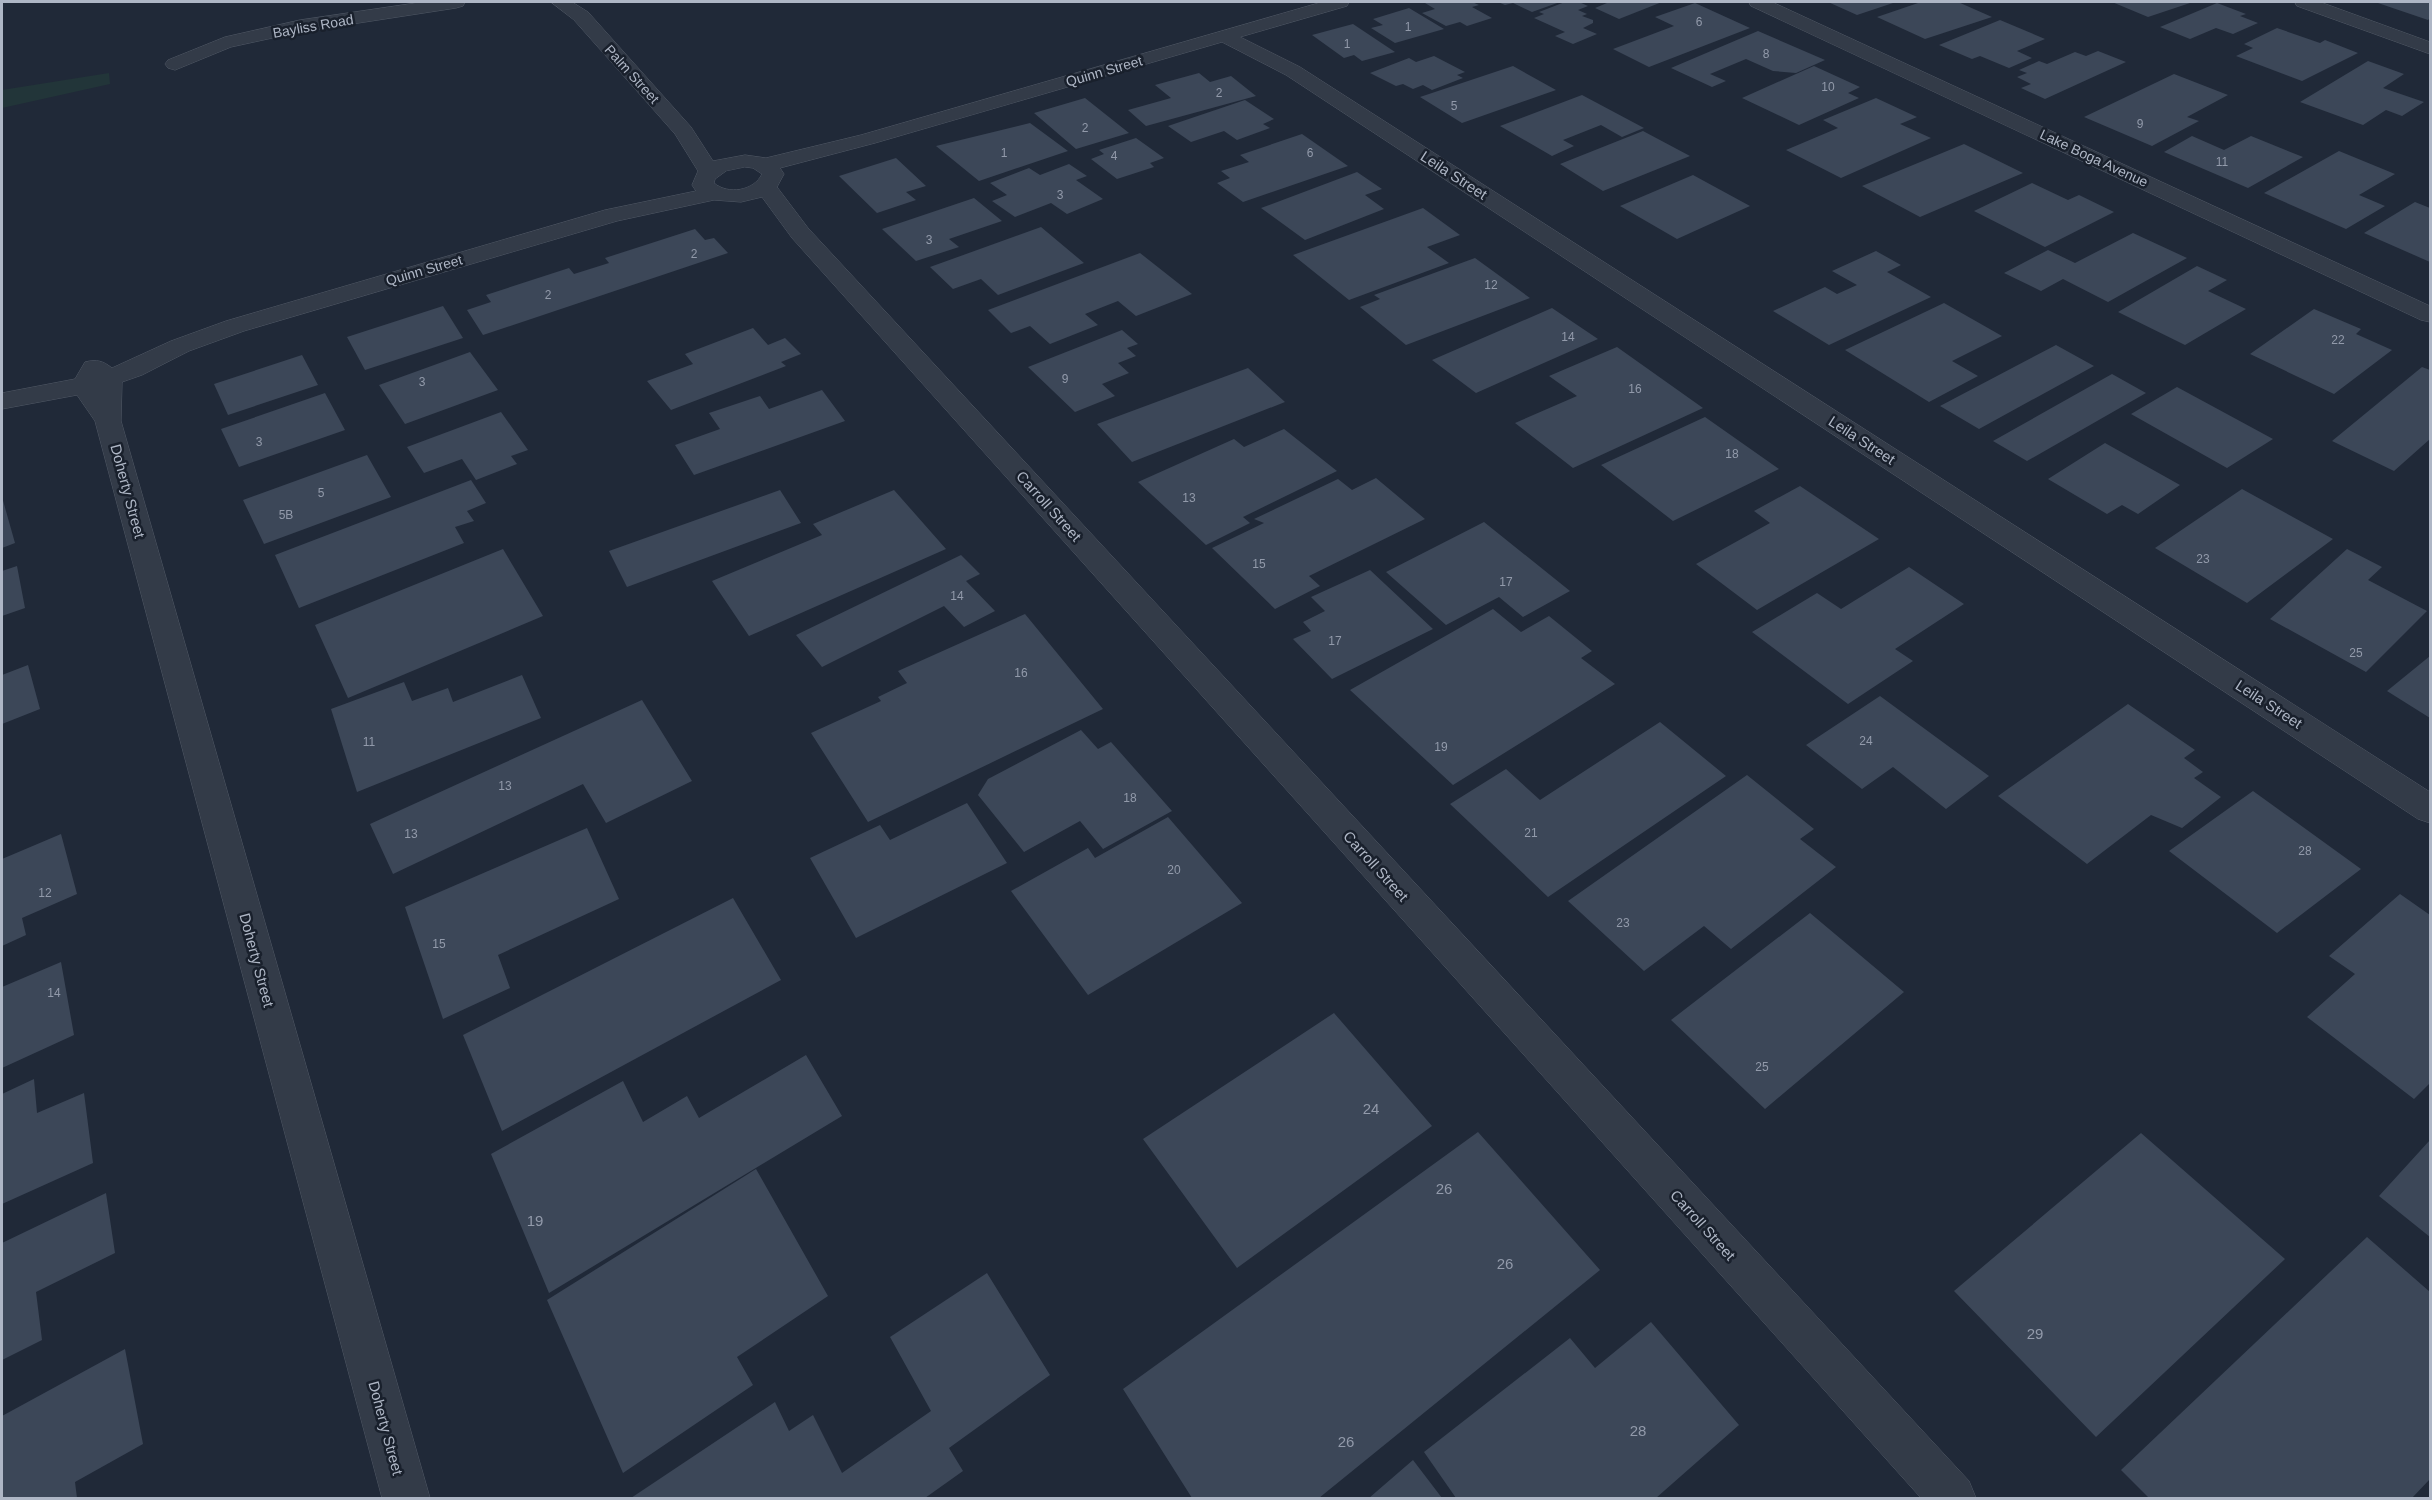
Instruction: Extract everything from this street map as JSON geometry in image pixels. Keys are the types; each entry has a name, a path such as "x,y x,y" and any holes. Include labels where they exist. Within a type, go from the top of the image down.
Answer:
{"street":[{"name":"Bayliss Road","path":"175,64 225,43 289,29 456,2"},
{"name":"Palm Street","path":"560,2 578,9 684,131 708,182"},
{"name":"Quinn Street","path":"740,195 767,177 868,139 1340,2"},
{"name":"Lake Boga Avenue","path":"1758,2 2430,315"},
{"path":"2304,2 2430,48"},
{"name":"Leila Street","path":"1245,30 1293,71"},
{"name":"Leila Street","path":"1224,36 1293,71 2430,809"},
{"name":"Palm Street","path":"684,131 733,162"},
{"path":"740,195 708,182 733,162 756,162 767,177"},
{"name":"Carroll Street","path":"767,177 800,233 1952,1498"},
{"name":"Quinn Street","path":"2,401 133,370 180,346 235,326 613,215 708,182"},
{"name":"Carroll Street","path":"740,195 800,233"},
{"name":"Quinn Street","path":"2,389 52,375 96,377"},
{"name":"Doherty Street","path":"96,377 406,1498"}],"green space":[{"path":"109,73 110,84 2,108 2,90"}],"building":[{"path":"1472,2 1479,5 1472,7 1492,18 1467,26 1460,22 1446,26 1422,13 1435,9 1425,3"},
{"path":"1498,2 1560,2 1532,12 1513,3 1505,5"},
{"path":"1565,2 1579,2 1588,6 1578,10 1587,14 1582,16 1593,20 1593,23 1583,28 1597,34 1573,44 1555,36 1565,32 1534,18 1544,14 1539,12"},
{"path":"1604,2 1662,2 1619,19 1595,8 1607,3"},
{"path":"1828,2 1896,2 1857,15"},
{"path":"1921,2 1958,2 1992,17 1925,39 1877,17"},
{"path":"2112,2 2193,2 2148,17"},
{"path":"2375,2 2430,2 2430,18 2428,20"},
{"path":"1695,3 1750,28 1649,67 1613,49 1674,26 1655,17"},
{"path":"2217,3 2246,14 2240,16 2258,23 2233,34 2216,28 2190,39 2160,27"},
{"path":"1409,8 1444,29 1395,43 1371,28 1383,25 1373,19"},
{"path":"2000,20 2045,39 2017,51 2032,58 2009,68 1980,56 1972,59 1939,45"},
{"path":"1353,24 1395,52 1362,61 1354,55 1344,58 1312,35"},
{"path":"2277,28 2320,43 2325,40 2358,53 2302,81 2236,56 2253,48 2244,44"},
{"path":"1758,31 1825,60 1796,73 1773,71 1746,59 1710,74 1726,81 1712,87 1671,68"},
{"path":"2098,51 2126,62 2045,99 2021,88 2031,84 2017,77 2027,73 2019,70 2039,61 2047,64 2075,52 2086,56"},
{"path":"1434,56 1465,72 1457,75 1463,78 1432,90 1423,85 1413,89 1403,84 1396,86 1370,73 1409,58 1416,62"},
{"path":"2368,61 2404,74 2383,88 2424,102 2402,116 2386,110 2363,125 2300,102"},
{"path":"1513,66 1556,90 1462,123 1420,97"},
{"path":"1814,66 1860,87 1848,93 1859,98 1799,125 1742,98"},
{"path":"1199,73 1210,82 1231,76 1256,96 1146,126 1128,110 1171,98 1155,85"},
{"path":"2174,74 2228,95 2187,117 2199,121 2152,146 2084,117"},
{"path":"1582,95 1644,128 1622,137 1601,125 1563,140 1574,146 1552,156 1500,126"},
{"path":"1085,98 1129,133 1076,149 1034,113"},
{"path":"1876,98 1917,117 1900,124 1931,138 1841,178 1786,150 1838,128 1823,120"},
{"path":"1245,100 1274,119 1263,124 1270,128 1237,140 1224,131 1191,142 1168,126"},
{"path":"1030,123 1068,151 979,181 936,146"},
{"path":"1643,131 1690,156 1603,191 1560,164"},
{"path":"1302,134 1348,166 1243,202 1217,183 1230,178 1221,171 1249,162 1240,155"},
{"path":"2192,136 2224,150 2251,136 2303,157 2248,188 2164,152"},
{"path":"1136,138 1164,158 1150,163 1154,167 1117,179 1091,159 1104,154 1099,150"},
{"path":"1964,144 2023,173 1920,217 1862,186"},
{"path":"2339,151 2395,174 2359,195 2385,206 2346,229 2264,193"},
{"path":"896,158 926,186 906,192 916,200 877,213 839,176"},
{"path":"1069,164 1087,176 1076,180 1103,199 1067,214 1051,203 1015,217 992,201 1007,195 990,183 1029,168 1040,175"},
{"path":"1357,172 1382,189 1365,195 1384,209 1305,240 1261,208"},
{"path":"1693,175 1750,206 1677,239 1620,206"},
{"path":"2032,183 2068,200 2079,195 2114,212 2045,247 1974,211"},
{"path":"974,198 1002,221 949,239 959,247 916,261 882,229"},
{"path":"2415,202 2430,208 2430,262 2364,233"},
{"path":"1423,208 1460,235 1427,247 1449,263 1349,300 1293,255"},
{"path":"1041,227 1084,263 998,295 981,279 953,289 930,267"},
{"path":"695,229 705,240 714,238 728,253 483,335 467,310 491,302 486,295 569,268 574,274 609,263 605,258"},
{"path":"2133,233 2187,258 2108,302 2063,279 2041,291 2004,273 2048,250 2075,263"},
{"path":"1876,251 1901,265 1887,272 1931,297 1829,345 1773,311 1825,287 1837,294 1857,285 1832,271"},
{"path":"1140,253 1192,294 1136,316 1118,301 1085,314 1098,325 1050,344 1030,326 1011,333 988,310"},
{"path":"1475,258 1530,298 1406,345 1360,307 1380,299 1374,295"},
{"path":"2197,266 2227,280 2208,291 2246,309 2185,345 2118,312"},
{"path":"1944,303 2002,336 1952,361 1978,376 1929,402 1845,350"},
{"path":"443,306 463,338 365,370 347,337"},
{"path":"1552,308 1598,339 1476,393 1432,360"},
{"path":"2314,309 2361,329 2356,334 2392,350 2334,394 2250,354"},
{"path":"753,328 768,345 785,338 801,354 781,362 786,366 671,410 647,381 693,364 685,354"},
{"path":"1122,330 1138,344 1127,348 1136,356 1118,363 1129,373 1102,384 1115,396 1075,412 1028,367"},
{"path":"2056,345 2094,366 1979,429 1940,406"},
{"path":"1617,347 1703,408 1573,468 1515,423 1577,396 1549,376"},
{"path":"470,352 498,390 405,424 379,385"},
{"path":"302,355 318,385 228,415 214,384"},
{"path":"2422,367 2430,370 2430,439 2394,471 2332,441"},
{"path":"1248,368 1285,402 1132,462 1097,424"},
{"path":"2112,374 2146,393 2027,461 1993,441"},
{"path":"2177,387 2273,439 2227,468 2131,414"},
{"path":"822,390 845,421 694,475 675,445 720,429 709,413 760,396 769,409"},
{"path":"325,393 345,430 239,467 221,429"},
{"path":"501,412 528,450 511,456 517,464 476,480 462,459 424,473 407,447"},
{"path":"1705,417 1779,469 1673,521 1601,465"},
{"path":"1284,429 1337,471 1243,517 1250,523 1206,545 1138,482 1234,439 1244,447"},
{"path":"2105,443 2180,485 2138,514 2122,505 2107,514 2048,479"},
{"path":"367,455 391,497 264,544 243,500"},
{"path":"1376,478 1425,519 1309,576 1320,586 1275,609 1212,548 1264,523 1254,519 1338,479 1352,490"},
{"path":"471,480 486,503 467,511 474,521 455,527 464,543 299,608 275,555"},
{"path":"1800,486 1879,539 1757,610 1696,564 1770,523 1754,511"},
{"path":"2242,489 2333,539 2247,603 2155,548"},
{"path":"780,490 801,523 627,587 609,551"},
{"path":"894,490 946,549 749,636 712,581 822,535 813,524"},
{"path":"2,497 15,543 2,548"},
{"path":"1484,522 1570,591 1523,617 1499,597 1446,625 1386,572"},
{"path":"503,549 543,616 348,698 315,625"},
{"path":"2347,549 2382,567 2368,580 2427,611 2366,672 2270,619"},
{"path":"961,555 980,574 966,581 995,611 964,627 944,606 822,667 796,635"},
{"path":"17,566 25,608 2,616 2,571"},
{"path":"1909,567 1964,604 1895,649 1913,661 1848,704 1752,632 1817,593 1841,609"},
{"path":"1370,570 1433,629 1332,679 1293,639 1311,631 1303,622 1325,611 1311,597"},
{"path":"1493,609 1521,632 1549,616 1592,651 1581,658 1615,684 1453,785 1350,690"},
{"path":"1025,614 1103,709 868,822 811,733 881,701 878,697 907,683 898,671"},
{"path":"2430,656 2430,718 2387,691"},
{"path":"28,665 40,709 2,724 2,675"},
{"path":"522,675 541,718 357,792 331,709 404,682 412,701 448,688 453,702"},
{"path":"1880,696 1989,776 1946,809 1893,767 1862,789 1806,745"},
{"path":"642,700 692,781 606,823 583,784 393,874 370,824"},
{"path":"2128,704 2195,750 2184,758 2203,772 2194,778 2221,797 2182,828 2151,815 2087,864 1998,796"},
{"path":"1660,722 1726,776 1548,897 1450,804 1506,769 1540,800"},
{"path":"1081,730 1098,749 1111,742 1172,811 1103,849 1080,821 1024,852 978,795 988,779"},
{"path":"1747,775 1814,829 1800,839 1836,867 1731,949 1704,926 1644,971 1568,901"},
{"path":"2253,791 2361,869 2277,933 2169,851"},
{"path":"967,803 1007,863 856,938 810,858 880,825 890,840"},
{"path":"1168,817 1242,903 1088,995 1011,891 1088,848 1095,858"},
{"path":"587,828 619,899 498,955 510,988 443,1019 405,907"},
{"path":"61,834 77,894 22,918 26,935 2,946 2,859"},
{"path":"2400,894 2430,915 2430,1083 2414,1099 2307,1017 2355,974 2329,956"},
{"path":"733,898 781,980 502,1131 463,1035"},
{"path":"1810,913 1904,992 1765,1109 1671,1020"},
{"path":"61,962 74,1035 2,1068 2,987"},
{"path":"1334,1013 1432,1126 1237,1268 1143,1139"},
{"path":"806,1055 842,1116 549,1293 491,1154 623,1081 643,1122 687,1096 699,1118"},
{"path":"34,1079 37,1113 84,1093 93,1163 2,1204 2,1094"},
{"path":"1478,1132 1600,1270 1319,1498 1192,1498 1123,1389"},
{"path":"2141,1133 2285,1259 2096,1437 1954,1291"},
{"path":"2430,1140 2430,1237 2379,1196"},
{"path":"756,1169 828,1296 737,1357 753,1385 623,1473 547,1300"},
{"path":"106,1193 115,1253 36,1292 42,1340 2,1360 2,1243"},
{"path":"2367,1237 2430,1292 2430,1479 2412,1498 2149,1498 2121,1470"},
{"path":"987,1273 1050,1375 949,1448 963,1471 925,1498 631,1498 775,1402 789,1431 813,1415 842,1473 931,1411 890,1337"},
{"path":"1651,1322 1739,1425 1656,1498 1456,1498 1424,1452 1570,1338 1595,1368"},
{"path":"125,1349 143,1444 75,1482 77,1498 2,1498 2,1416"},
{"path":"1413,1460 1442,1498 1369,1498"}]}
